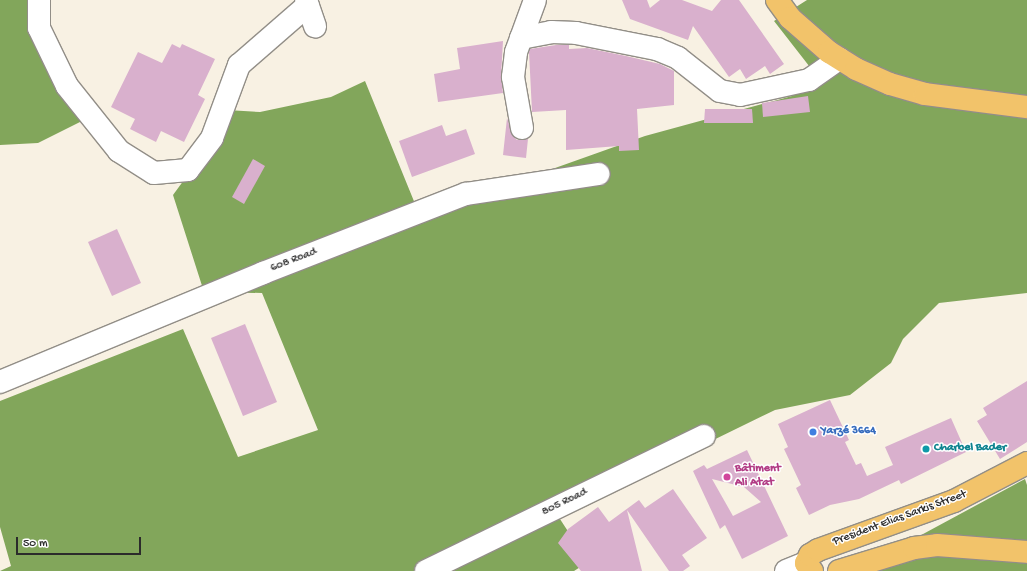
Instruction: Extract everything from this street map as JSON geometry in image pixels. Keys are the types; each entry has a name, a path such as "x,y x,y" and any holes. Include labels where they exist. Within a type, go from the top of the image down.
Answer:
{"main road":[{"path":"777,0 795,23 839,59 890,84 925,94 1027,107"},
{"name":"President Elias Sarkis Street","path":"809,567 810,555 818,550 954,501 1027,463"},
{"path":"839,571 914,548 937,545 1027,552"}],"street":[{"path":"39,0 39,28 67,86 119,151 154,173 188,170 212,138 239,65 307,3 315,26"},
{"path":"522,128 513,77 516,52 535,0"},
{"path":"521,38 551,32 576,33 657,49 678,58 720,91 740,95 809,80 839,59"},
{"name":"608 Road","path":"0,382 263,274 466,194 598,174"},
{"name":"805 Road","path":"426,571 704,436"},
{"path":"786,571 809,567"}],"green space":[{"path":"0,0 33,0 28,15 82,121 38,143 0,145"},
{"path":"807,0 1027,0 1027,293 939,303 903,339 891,363 850,395 775,410 558,516 588,562 574,571 0,571 11,566 0,527 0,401 183,329 238,457 318,430 262,293 204,292 173,195 203,154 227,110 260,112 331,97 365,81 420,216 645,136 792,96 820,80 774,21"},
{"path":"1025,479 1027,485 1027,571 837,571 899,547"}],"building":[{"path":"622,0 647,0 650,8 660,0 682,0 712,11 721,0 739,0 784,64 770,74 765,66 746,79 740,69 729,77 693,26 688,40 630,19"},
{"path":"503,41 501,76 503,93 438,102 434,74 460,69 457,48"},
{"path":"172,44 180,48 182,44 215,59 198,95 205,99 184,142 161,131 156,142 130,129 135,119 111,107 138,52 162,63"},
{"path":"556,45 569,45 569,49 587,48 626,56 660,64 674,71 674,105 637,109 639,150 619,151 619,146 566,150 566,110 532,112 530,49"},
{"path":"808,96 810,112 763,117 762,103"},
{"path":"705,109 752,109 753,123 704,123"},
{"path":"507,118 513,136 517,140 528,139 526,158 503,155"},
{"path":"442,125 446,136 466,129 475,154 412,177 399,141"},
{"path":"253,159 265,166 244,204 232,197"},
{"path":"117,229 141,283 112,296 88,242"},
{"path":"245,324 277,402 243,416 211,338"},
{"path":"1027,381 1027,442 1000,459 977,421 987,415 983,408"},
{"path":"830,400 849,440 845,442 856,465 861,463 867,476 893,465 885,447 951,418 966,452 901,484 899,480 859,499 830,505 809,515 796,488 801,485 784,449 788,447 778,424"},
{"path":"747,450 788,536 742,559 725,525 720,529 693,471 704,465 707,469","holes":["712,479 744,487 761,502 733,516"]},
{"path":"673,489 707,538 682,555 690,566 683,571 669,571 627,510 642,571 581,571 558,543 568,529 598,507 609,522 639,500 645,508"}],"place":[{"name":"Yarzé 3664","path":"813,432"},
{"name":"Charbel Bader","path":"926,449"},
{"name":"Bâtiment Ali Atat","path":"727,477"}]}
